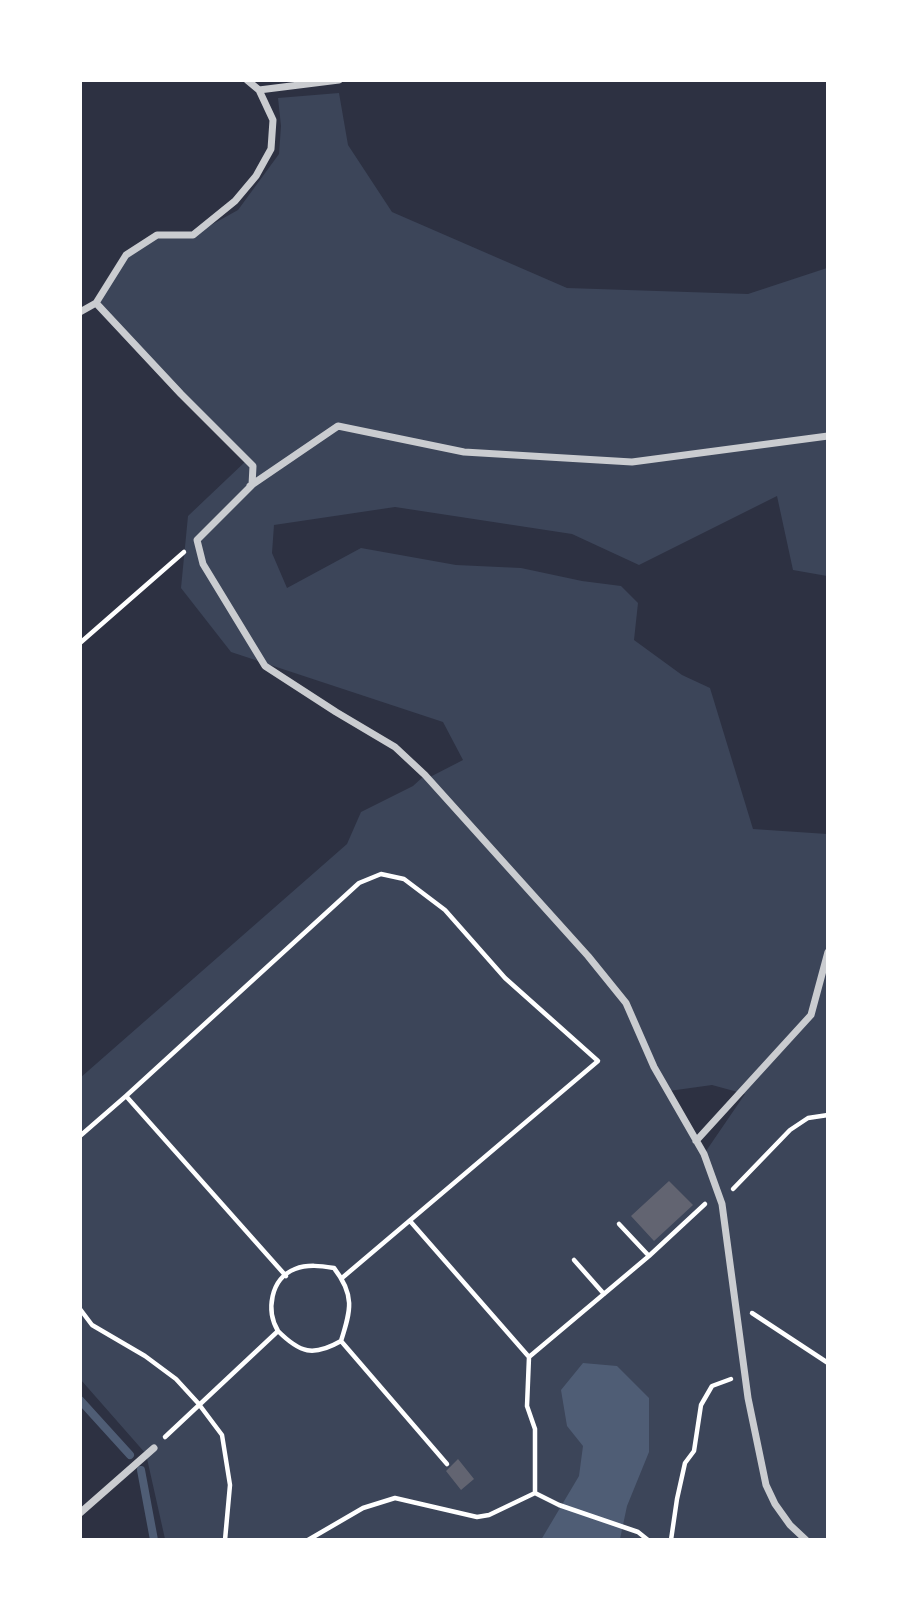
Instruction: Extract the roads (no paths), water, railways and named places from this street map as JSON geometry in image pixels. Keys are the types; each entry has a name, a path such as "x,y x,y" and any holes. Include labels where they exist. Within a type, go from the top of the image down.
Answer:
{"street":[{"path":"80,312 96,303 126,255 156,235 193,235 235,201 256,176 271,149 273,120 259,90 247,80"},
{"path":"259,90 339,80"},
{"path":"96,303 253,466 252,485 197,540 203,564 265,666 395,747 425,775 626,1003 654,1067 704,1154 718,1192 722,1204 744,1374 766,1485 790,1525 806,1539"},
{"path":"249,487 338,426 464,452 632,462 828,436"},
{"path":"696,1141 811,1015 828,952"},
{"path":"80,1513 154,1447"}],"waterway":[{"path":"80,1400 130,1455"},
{"path":"141,1470 154,1540"}]}
